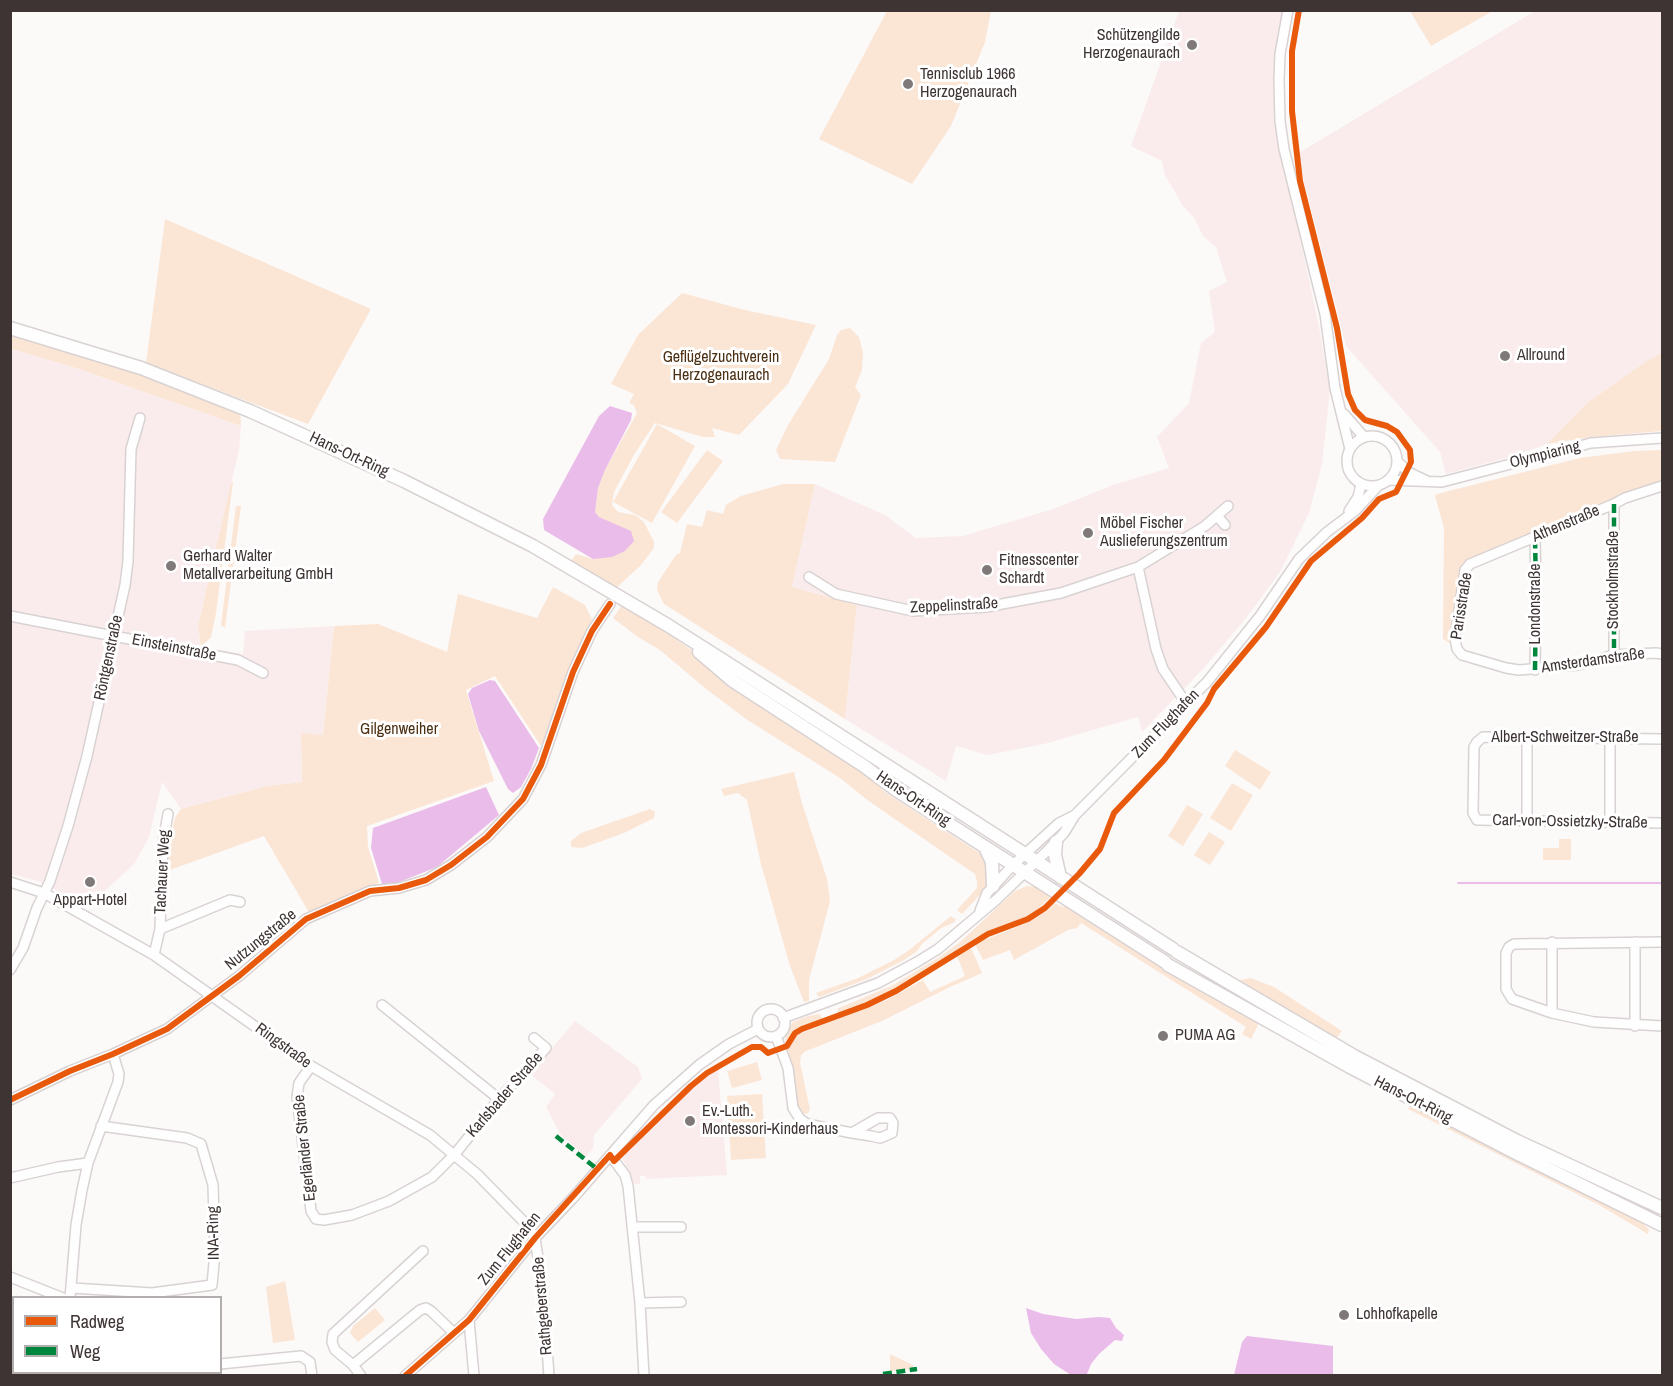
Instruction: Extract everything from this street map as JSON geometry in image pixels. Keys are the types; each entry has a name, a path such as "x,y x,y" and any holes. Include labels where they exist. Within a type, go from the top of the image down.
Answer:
{"main road":[{"name":"Hans-Ort-Ring","path":"10,328 141,368 250,411 404,481 532,546 669,626 1175,951 1354,1056 1517,1141 1662,1208"},
{"name":"Hans-Ort-Ring","path":"669,626 733,681 1167,963 1350,1067 1662,1225"},
{"path":"1060,838 1055,855 1060,877"},
{"path":"984,846 993,862 993,886"}],"street":[{"path":"1288,10 1280,54 1280,121 1284,149 1325,314 1332,371 1350,448 1347,465 1352,477 1361,484 1378,486 1389,480 1397,461 1395,451 1388,442 1376,436 1364,437 1350,448"},
{"path":"1341,411 1364,437"},
{"name":"Röntgenstraße","path":"10,970 23,948 50,881 75,801 128,561 131,449 140,418"},
{"name":"Olympiaring","path":"1389,480 1429,482 1456,479 1592,443 1662,438"},
{"path":"1397,461 1408,472 1429,482"},
{"name":"Zum Flughafen","path":"1345,518 1355,503 1361,484"},
{"name":"Zum Flughafen","path":"980,911 987,893 1013,865 1030,858 1060,838 1075,815 1207,682 1246,634 1299,559 1311,546 1362,504 1378,486"},
{"name":"Athenstraße","path":"1470,564 1644,490 1662,486"},
{"name":"Stockholmstraße","path":"1614,504 1614,655"},
{"name":"Zeppelinstraße","path":"808,577 836,594 913,610 996,605 1061,592 1138,567 1205,526 1228,506"},
{"path":"1216,516 1225,525"},
{"name":"Londonstraße","path":"1535,537 1535,670"},
{"name":"Parisstraße","path":"1457,649 1455,638 1465,570 1470,564"},
{"path":"1138,567 1156,649 1163,669 1186,703"},
{"name":"Nutzungstraße","path":"10,1100 167,1029 239,976 306,919 370,891 399,888 426,880 451,865 487,837 523,799 542,765 573,672 585,645 610,604"},
{"name":"Einsteinstraße","path":"10,616 238,660 263,673"},
{"name":"Amsterdamstraße","path":"1457,649 1467,657 1506,668 1535,670 1578,665 1614,655 1662,654"},
{"name":"Albert-Schweitzer-Straße","path":"1477,820 1473,813 1474,747 1483,737 1662,739"},
{"path":"1527,738 1527,821"},
{"path":"1610,739 1610,822"},
{"name":"Tachauer Weg","path":"154,955 160,929 163,842 168,814"},
{"name":"Zum Flughafen","path":"783,1018 878,983 918,962 959,932 980,911 996,900 1025,872 1030,858 1059,823 1075,815"},
{"name":"Carl-von-Ossietzky-Straße","path":"1477,820 1662,823"},
{"name":"Ringstraße","path":"10,882 44,892 154,955 311,1066 430,1135 455,1154 510,1207 535,1238"},
{"name":"Tachauer Weg","path":"160,929 230,900 240,902"},
{"path":"1552,942 1552,1013"},
{"path":"1635,942 1635,1026"},
{"path":"1662,942 1518,943 1509,947 1506,954 1506,989 1508,994 1520,1003 1593,1022 1662,1026"},
{"path":"382,1005 500,1099"},
{"path":"774,1010 783,1018 784,1026 776,1036 768,1037 758,1029 759,1016 766,1011 774,1010"},
{"name":"Zum Flughafen","path":"405,1376 451,1330 469,1320 535,1238 675,1084 729,1044 758,1029"},
{"path":"776,1036 786,1059 796,1115 807,1124 852,1133"},
{"name":"Karlsbader Straße","path":"455,1154 546,1048 534,1038"},
{"path":"71,1293 76,1225 88,1163 118,1082 113,1054"},
{"name":"Egerländer Straße","path":"311,1066 299,1083 297,1097 311,1211 316,1219 324,1220 352,1215 389,1202 432,1177 455,1154"},
{"name":"INA-Ring","path":"71,1293 152,1293 212,1285 215,1252 213,1185 201,1144 187,1138 101,1126"},
{"path":"610,1155 627,1180 640,1303 644,1376"},
{"path":"10,1178 88,1163"},
{"path":"633,1227 681,1227"},
{"name":"Rathgeberstraße","path":"535,1238 542,1281 549,1376"},
{"path":"362,1376 335,1350 332,1342 333,1334 423,1251"},
{"path":"10,1278 56,1296"},
{"path":"640,1303 681,1302"},
{"path":"353,1365 420,1310 426,1308 431,1311 451,1330"},
{"path":"469,1320 474,1376"},
{"path":"222,1364 301,1356 310,1362 312,1376"}],"shaded area":[{"path":"1179,11 1282,11 1274,74 1278,135 1319,327 1330,390 1322,464 1309,513 1280,572 1246,618 1204,668 1142,732 1138,717 1044,744 987,755 956,746 946,781 845,719 857,605 792,587 815,484 885,515 916,538 963,536 1053,509 1113,485 1169,468 1157,437 1189,403 1201,343 1215,332 1209,291 1227,282 1216,247 1203,236 1195,219 1183,206 1165,175 1162,161 1131,146"},
{"path":"1535,11 1662,11 1662,353 1648,360 1587,403 1547,444 1510,457 1446,474 1440,452 1346,346 1297,154"},
{"path":"10,349 79,369 241,426 239,450 198,626 201,647 243,654 245,631 334,626 323,735 301,734 302,782 267,786 181,809 162,782 149,837 134,864 89,906 38,881 11,874"},
{"path":"610,406 632,413 631,420 598,488 595,512 599,517 631,531 634,541 625,551 612,557 593,559 544,530 543,519 599,416"},
{"name":"Gilgenweiher","path":"490,680 495,681 539,748 521,787 513,793 508,789 479,731 468,694 472,688"},
{"path":"486,787 499,815 437,867 392,885 382,884 371,848 373,828"},
{"path":"575,1021 638,1067 642,1079 594,1135 593,1148 586,1157 560,1134 546,1107 555,1094 530,1074"},
{"name":"Ev.-Luth. Montessori-Kinderhaus","path":"718,1069 727,1175 646,1179 646,1176 640,1176 640,1184 634,1184 621,1155 692,1087"},
{"path":"1026,1308 1043,1314 1076,1319 1110,1318 1124,1335 1122,1341 1115,1340 1099,1354 1087,1374 1071,1375 1054,1364 1041,1349 1031,1333"},
{"path":"1247,1336 1333,1346 1333,1375 1234,1375 1242,1342"}],"green space":[{"name":"Tennisclub 1966 Herzogenaurach","path":"887,11 991,11 985,42 951,126 912,184 819,139"},
{"path":"1410,11 1493,11 1431,46"},
{"path":"165,219 371,309 308,424 146,363"},
{"name":"Geflügelzuchtverein Herzogenaurach","path":"682,293 745,310 816,325 788,384 739,435 712,428 715,437 703,437 655,423 635,453 614,492 612,505 618,512 635,515 644,522 654,542 654,548 641,565 614,590 569,564 576,554 593,559 611,523 599,517 595,512 598,488 605,470 637,413 634,405 629,403 634,394 611,384 638,335"},
{"path":"850,328 859,337 863,353 862,370 855,387 861,395 835,462 780,459 776,450 788,425 829,359 837,335 841,330"},
{"path":"10,333 121,368 240,413 241,426 79,369 11,349"},
{"path":"1662,353 1662,431 1592,437 1547,444 1587,403 1648,360"},
{"path":"657,424 695,446 652,523 613,502"},
{"path":"707,450 723,461 677,523 661,512"},
{"path":"1662,450 1662,483 1637,488 1468,561 1452,641 1450,643 1443,639 1444,528 1435,496 1437,494 1580,458"},
{"path":"233,482 216,613 211,637 201,647 198,626"},
{"path":"783,484 815,484 792,587 857,605 845,719 664,604 657,590 658,582 676,555 680,553 687,524 702,527 707,510 723,514 726,505 741,496"},
{"path":"236,506 241,506 225,628 221,625"},
{"name":"Gilgenweiher","path":"553,587 585,605 592,619 541,746 495,676 466,690 494,781 367,826 368,847 379,883 310,914 264,836 170,870 167,853 175,818 181,809 267,786 302,782 301,733 323,735 334,626 378,624 447,652 458,594 537,618"},
{"path":"622,605 670,635 861,770 886,793 981,854 986,858 988,886 962,914 957,910 977,888 975,874 870,802 840,778 746,719 660,650 613,618"},
{"path":"1235,750 1271,772 1260,790 1225,766"},
{"path":"794,772 827,879 830,901 809,980 809,1001 804,1002 790,966 761,864 747,800 738,793 724,796 721,789"},
{"path":"1232,783 1253,795 1231,831 1210,818"},
{"path":"1187,805 1203,814 1183,846 1168,836"},
{"path":"650,809 655,812 654,818 624,833 582,848 571,847 571,841 581,833"},
{"path":"1209,832 1225,842 1210,865 1194,855"},
{"path":"1559,839 1571,839 1571,860 1543,860 1543,848 1559,848"},
{"path":"1027,886 1036,887 1052,896 1032,914 976,937 924,973 899,987 839,1013 837,1009 893,985 941,956 960,942 1015,891"},
{"path":"1054,903 1063,907 1066,904 1260,1021 1251,1039 1242,1034 1246,1027 1081,923 1077,928 1068,930 1014,960 1010,950 983,960 975,944 1029,922 1047,911"},
{"path":"951,916 956,920 953,923 941,928 904,960 867,979 819,997 816,993 858,978 894,960"},
{"path":"969,948 982,973 882,1021 801,1055 800,1062 810,1110 807,1114 801,1113 796,1108 792,1063 787,1049 797,1035 887,1000 923,980 930,992 965,976 957,956"},
{"path":"1251,978 1274,987 1342,1031 1335,1040 1234,981"},
{"path":"820,1014 822,1019 793,1030 785,1043 786,1032 793,1022"},
{"path":"757,1062 762,1080 732,1088 727,1071"},
{"path":"762,1094 766,1158 731,1160 727,1096"},
{"path":"1411,1105 1634,1216 1649,1229 1648,1234 1599,1205 1408,1109"},
{"path":"285,1281 295,1340 273,1343 266,1287"},
{"path":"375,1308 385,1320 358,1342 350,1333 353,1326"},
{"path":"890,1354 913,1365 913,1369 890,1371"}],"waterway":[{"path":"1458,883 1662,883"}],"marked path":[{"path":"1614,504 1614,655"},
{"path":"1535,537 1535,670"},
{"path":"556,1136 597,1169"},
{"path":"883,1374 917,1369"}],"cycle path":[{"path":"405,1376 469,1320 535,1238 610,1155 614,1161 707,1073 752,1047 761,1047 768,1053 787,1046 795,1033 802,1029 867,1005 896,991 988,934 1028,919 1045,908 1100,849 1114,813 1164,760 1207,703 1214,689 1266,627 1311,561 1362,518 1379,499 1396,492 1411,462 1410,450 1397,432 1387,426 1365,420 1355,410 1348,394 1337,328 1300,181 1292,111 1292,51 1299,10"},
{"path":"10,1100 167,1029 239,976 306,919 370,891 399,888 426,880 451,865 487,837 523,799 541,765 573,672 592,631 610,604"}],"place":[{"name":"Schützengilde Herzogenaurach","path":"1192,45"},
{"name":"Tennisclub 1966 Herzogenaurach","path":"908,84"},
{"name":"Allround","path":"1505,356"},
{"name":"Möbel Fischer Auslieferungszentrum","path":"1088,533"},
{"name":"Gerhard Walter Metallverarbeitung GmbH","path":"171,566"},
{"name":"Fitnesscenter Schardt","path":"987,570"},
{"name":"Appart-Hotel","path":"90,882"},
{"name":"PUMA AG","path":"1163,1036"},
{"name":"Ev.-Luth. Montessori-Kinderhaus","path":"690,1121"},
{"name":"Lohhofkapelle","path":"1344,1315"}]}
